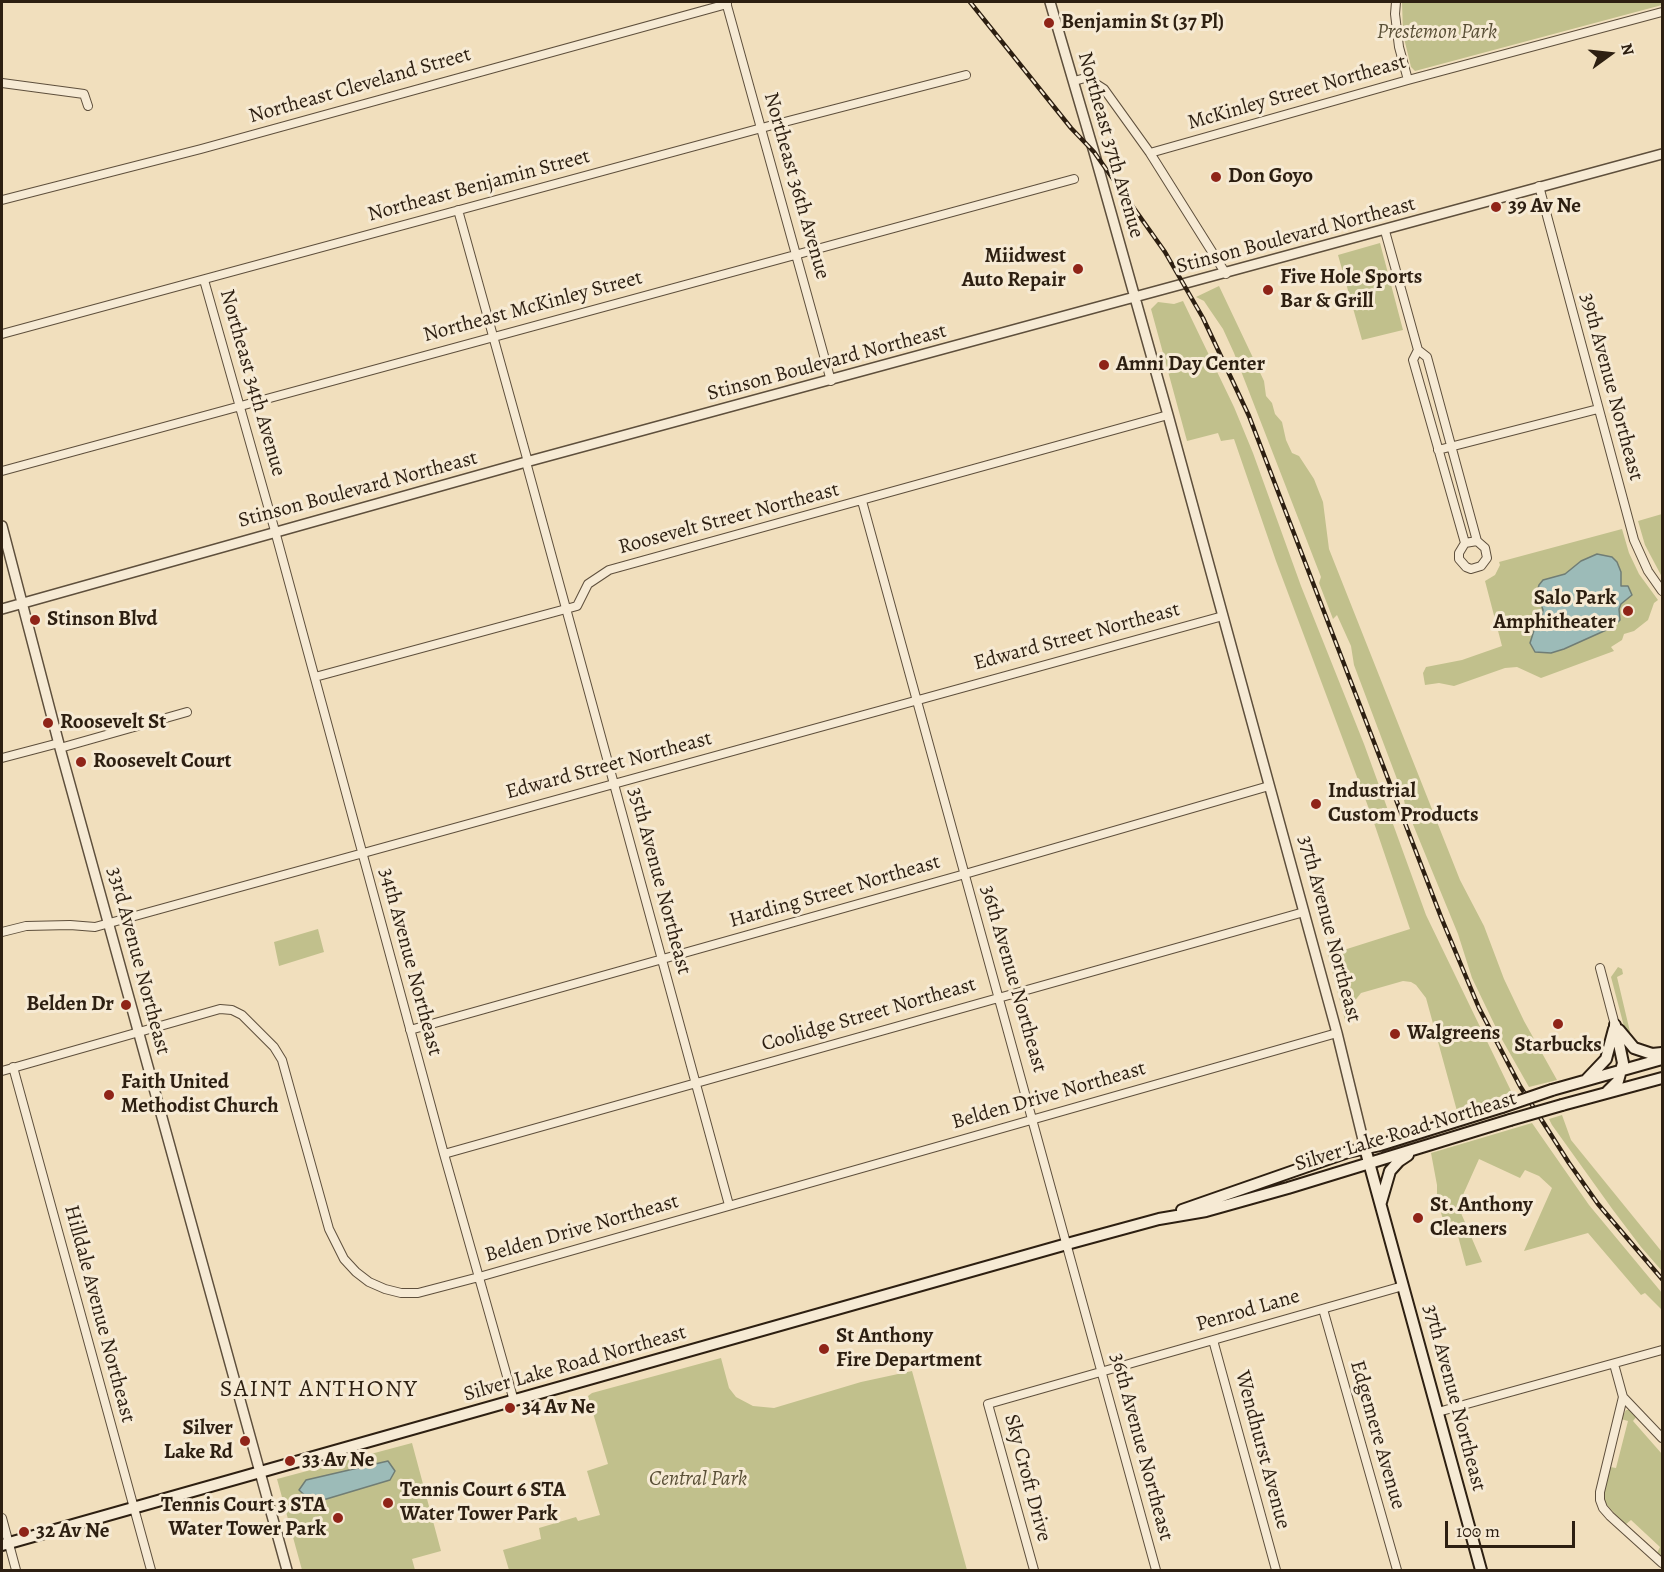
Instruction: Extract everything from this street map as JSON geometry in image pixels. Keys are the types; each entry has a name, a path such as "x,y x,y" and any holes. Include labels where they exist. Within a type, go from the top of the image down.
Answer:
{"main road":[{"path":"1615,1025 1634,1048 1652,1054 1662,1053"},
{"path":"1604,1094 1618,1081 1623,1056 1615,1025"},
{"path":"1587,1080 1606,1059 1615,1025"},
{"name":"Silver Lake Road Northeast","path":"1159,1219 1348,1152 1380,1146 1552,1090 1662,1059"},
{"name":"Silver Lake Road Northeast","path":"5,1544 1067,1244 1159,1219 1206,1211 1510,1120 1662,1078"},
{"path":"1380,1203 1393,1168 1399,1161 1421,1147"},
{"name":"37th Avenue Northeast","path":"1365,1148 1481,1570"}],"street":[{"name":"Northeast 36th Avenue","path":"727,2 831,381"},
{"name":"Northeast Cleveland Street","path":"2,200 201,149 727,2"},
{"name":"Northeast 37th Avenue","path":"1050,2 1134,299"},
{"path":"1396,2 1395,14 1399,46 1408,80"},
{"name":"McKinley Street Northeast","path":"1150,153 1408,80 1662,12"},
{"name":"Northeast Benjamin Street","path":"2,334 761,128 966,75"},
{"path":"1074,81 1089,77 1104,89 1150,153 1226,274"},
{"path":"2,83 84,94 88,106"},
{"name":"Stinson Boulevard Northeast","path":"2,609 275,531 1662,154"},
{"name":"Northeast McKinley Street","path":"2,471 1074,179"},
{"name":"39th Avenue Northeast","path":"1539,186 1634,540 1648,571 1662,591"},
{"name":"35th Avenue Northeast","path":"458,210 729,1205"},
{"path":"1385,231 1418,350 1427,357 1478,541 1487,553 1484,563 1476,568 1466,567 1459,559 1459,553 1465,543 1413,360 1418,350"},
{"name":"Northeast 34th Avenue","path":"204,280 275,531"},
{"name":"37th Avenue Northeast","path":"1134,299 1168,415 1337,1033 1365,1148"},
{"path":"1438,450 1598,409"},
{"name":"Roosevelt Street Northeast","path":"566,609 577,606 588,584 609,570 1168,415"},
{"name":"36th Avenue Northeast","path":"862,501 1156,1570"},
{"name":"33rd Avenue Northeast","path":"2,526 59,746 286,1570"},
{"name":"34th Avenue Northeast","path":"275,531 513,1401"},
{"path":"1465,543 1478,541"},
{"path":"315,677 566,609"},
{"name":"Edward Street Northeast","path":"2,932 26,926 95,927 109,924 1223,616"},
{"path":"2,758 59,746 187,712"},
{"name":"Harding Street Northeast","path":"411,1030 1269,786"},
{"name":"Coolidge Street Northeast","path":"444,1154 1304,912"},
{"path":"1600,968 1615,1025"},
{"name":"Belden Drive Northeast","path":"2,1071 220,1009 231,1010 242,1015 274,1047 282,1060 329,1229 344,1259 369,1282 401,1293 418,1293 1337,1033"},
{"name":"Hilldale Avenue Northeast","path":"13,1067 151,1570"},
{"name":"Penrod Lane","path":"1102,1371 1404,1286"},
{"name":"Edgemere Avenue","path":"1323,1309 1396,1570"},
{"name":"Wendhurst Avenue","path":"1213,1340 1276,1570"},
{"path":"1438,1412 1662,1350"},
{"path":"1614,1364 1623,1397 1662,1438"},
{"name":"Sky Croft Drive","path":"1034,1570 988,1404 1102,1371"},
{"path":"1623,1397 1600,1500 1610,1516 1662,1563"},
{"path":"2,1518 5,1544 16,1570"}],"green space":[{"name":"Prestemon Park","path":"1402,2 1662,2 1662,5 1415,71 1411,67 1403,34"},
{"path":"1380,243 1403,330 1362,340 1338,255"},
{"path":"1219,286 1264,381 1266,396 1282,422 1292,453 1299,456 1314,479 1323,502 1329,549 1460,880 1484,926 1504,979 1524,1021 1557,1080 1529,1087 1500,1036 1472,978 1458,934 1405,805 1354,665 1351,646 1337,615 1333,619 1319,583 1321,577 1234,353 1223,329 1204,301 1196,297"},
{"path":"1183,301 1234,407 1253,453 1301,586 1364,744 1426,915 1512,1093 1457,1111 1426,998 1411,982 1403,981 1361,993 1353,1003 1352,1014 1345,1020 1328,955 1410,929 1372,817 1276,561 1234,439 1221,441 1218,433 1187,441 1151,309 1158,302 1174,304"},
{"path":"1662,514 1662,577 1645,545 1638,521"},
{"path":"1622,529 1629,553 1639,574 1658,600 1654,603 1648,620 1634,631 1624,634 1622,640 1611,647 1614,651 1541,678 1517,667 1505,668 1454,686 1439,683 1425,685 1423,673 1426,667 1462,660 1502,646 1485,581 1495,575 1500,565 1499,562"},
{"path":"318,929 324,952 279,966 274,942"},
{"path":"1618,967 1622,969 1623,974 1617,977 1631,1036 1636,1043 1646,1046 1646,1049 1639,1046 1626,1034 1611,977"},
{"path":"1562,1115 1571,1140 1662,1252 1662,1271 1613,1210 1552,1125 1549,1119"},
{"path":"1532,1123 1589,1205 1662,1293 1662,1310 1645,1293 1641,1295 1588,1233 1524,1251 1552,1188 1539,1176 1525,1170 1520,1178 1479,1159 1458,1206 1482,1262 1466,1266 1454,1221 1444,1223 1437,1199 1437,1185 1431,1153"},
{"name":"Central Park","path":"721,1358 729,1388 736,1397 753,1406 774,1408 861,1382 912,1371 967,1570 509,1570 503,1550 541,1539 539,1528 576,1517 578,1521 600,1515 587,1471 608,1464 588,1396"},
{"path":"1626,1410 1632,1410 1637,1416 1633,1421 1662,1454 1662,1558 1657,1553 1660,1547 1631,1520 1625,1525 1605,1503 1604,1493 1610,1467 1616,1468 1628,1421 1621,1419"},
{"path":"412,1443 441,1551 412,1559 415,1570 302,1570 277,1479"}],"water":[{"path":"1597,554 1612,557 1617,562 1621,572 1621,586 1628,586 1632,595 1621,604 1620,620 1613,627 1564,649 1551,653 1535,652 1530,643 1536,624 1542,617 1543,610 1537,592 1539,585 1543,580 1565,574 1581,561"},
{"path":"388,1461 395,1471 390,1480 313,1503 299,1490 306,1480"}],"railway":[{"path":"970,2 1071,128 1094,152 1165,252 1203,318 1249,416 1441,917 1479,1008 1520,1086 1569,1163 1598,1204 1662,1279"}],"place":[{"name":"Benjamin St (37 Pl)","path":"1049,23"},
{"name":"Don Goyo","path":"1216,177"},
{"name":"39 Av Ne","path":"1496,207"},
{"name":"Miidwest Auto Repair","path":"1078,269"},
{"name":"Five Hole Sports Bar & Grill","path":"1268,290"},
{"name":"Amni Day Center","path":"1104,365"},
{"name":"Salo Park Amphitheater","path":"1628,611"},
{"name":"Stinson Blvd","path":"35,620"},
{"name":"Roosevelt St","path":"48,723"},
{"name":"Roosevelt Court","path":"81,762"},
{"name":"Industrial Custom Products","path":"1316,804"},
{"name":"Belden Dr","path":"126,1005"},
{"name":"Starbucks","path":"1558,1024"},
{"name":"Walgreens","path":"1395,1034"},
{"name":"Faith United Methodist Church","path":"109,1095"},
{"name":"St. Anthony Cleaners","path":"1418,1218"},
{"name":"St Anthony Fire Department","path":"824,1349"},
{"name":"34 Av Ne","path":"510,1408"},
{"name":"Silver Lake Rd","path":"245,1441"},
{"name":"33 Av Ne","path":"290,1461"},
{"name":"Tennis Court 6 STA Water Tower Park","path":"388,1503"},
{"name":"Tennis Court 3 STA Water Tower Park","path":"338,1518"},
{"name":"32 Av Ne","path":"24,1532"}],"district":[{"name":"SAINT ANTHONY","path":"319,1390"}]}
